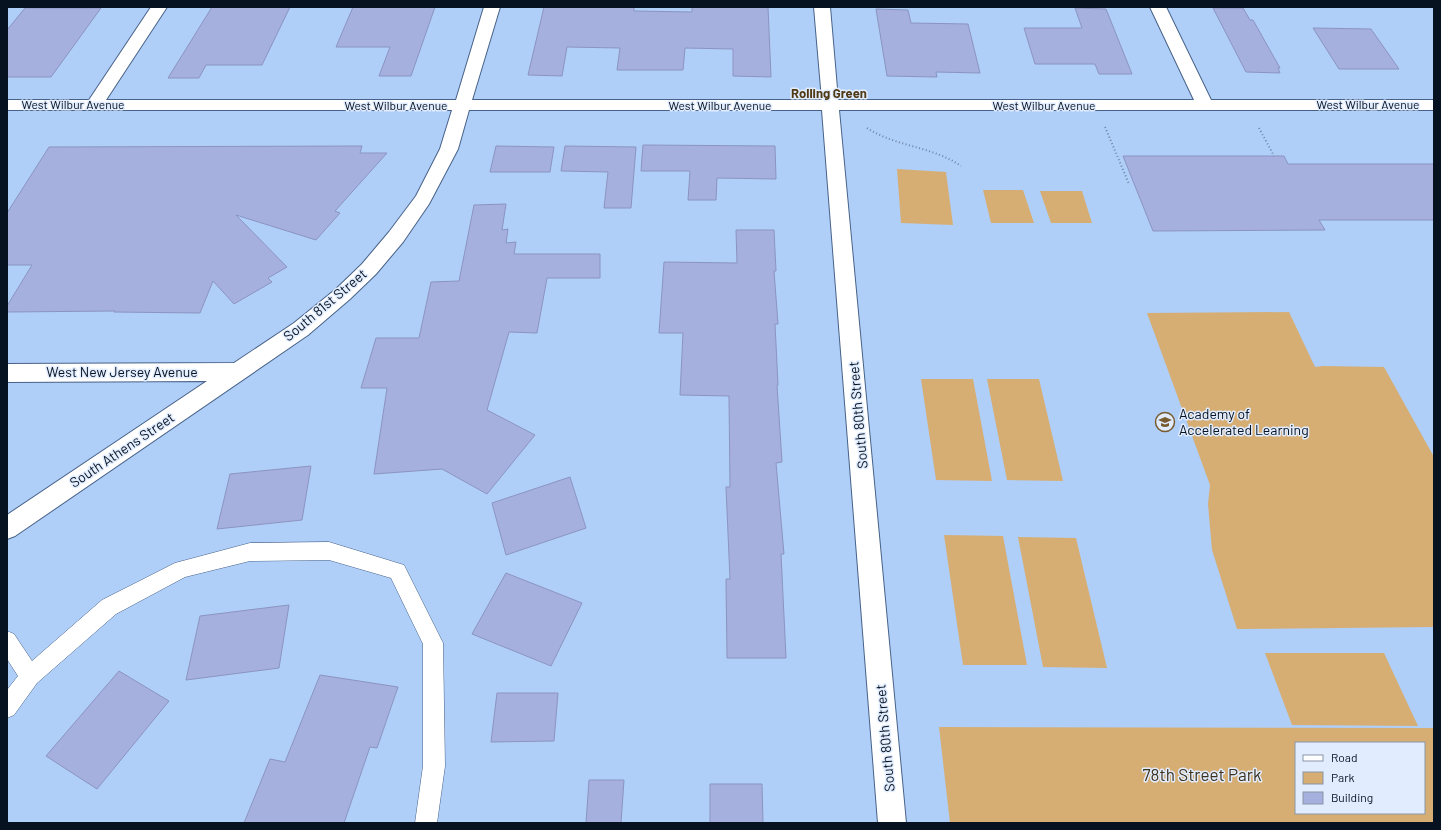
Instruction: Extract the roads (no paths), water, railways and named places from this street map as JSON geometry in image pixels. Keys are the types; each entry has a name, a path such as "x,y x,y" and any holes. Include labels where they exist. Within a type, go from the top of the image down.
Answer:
{"street":[{"path":"94,105 159,7"},
{"name":"South 81st Street","path":"236,372 301,329 343,294 369,268 396,236 423,199 449,149 492,7"},
{"name":"South 80th Street","path":"822,7 892,823"},
{"path":"1158,7 1205,106"},
{"name":"West Wilbur Avenue","path":"7,105 1434,105"},
{"name":"West New Jersey Avenue","path":"7,373 236,372"},
{"name":"South Athens Street","path":"7,528 236,372"}],"lane":[{"path":"7,708 30,676 108,607 182,569 250,552 329,551 397,571 433,642 434,766 426,823"},
{"path":"7,641 30,676"}],"place":[{"name":"Academy of Accelerated Learning","path":"1165,422"}],"district":[{"name":"Rolling Green","path":"829,93"}],"park label":[{"name":"78th Street Park","path":"1202,775"}]}
